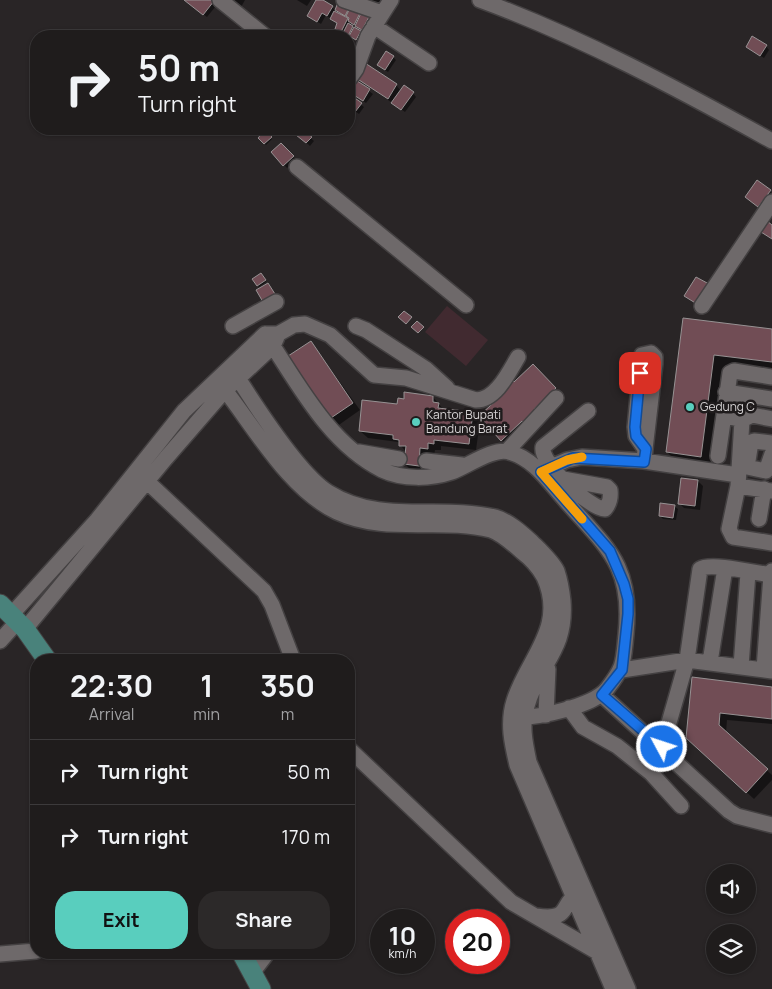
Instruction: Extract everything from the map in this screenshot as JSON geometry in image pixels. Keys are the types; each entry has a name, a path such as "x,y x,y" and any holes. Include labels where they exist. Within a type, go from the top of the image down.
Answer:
{"main road":[{"path":"14,617 42,654"},
{"path":"245,959 257,981"}],"street":[{"path":"220,0 258,30"},
{"path":"344,0 378,20 429,63"},
{"path":"355,67 390,0"},
{"path":"480,0 526,17 647,75 772,141"},
{"path":"297,167 466,305"},
{"path":"702,306 772,202"},
{"path":"233,326 276,302"},
{"path":"0,641 14,617 96,520 184,411 222,385 272,338 294,325 305,324 330,335 374,375 406,378 476,400 485,399 491,395 506,377 518,357"},
{"path":"356,326 366,330 426,369 452,392"},
{"path":"272,338 302,390 343,444 382,470 402,476 421,478 451,472 491,454 507,451 563,479"},
{"path":"652,353 655,357 655,364 645,455 636,436 635,427 642,355 652,353"},
{"path":"718,456 728,377 734,371 772,377"},
{"path":"235,373 302,467 327,491 361,506 403,514 457,513 496,518 518,530 539,549 556,570 562,593 564,617 560,639 527,705 518,717"},
{"path":"14,617 146,482 222,385"},
{"path":"222,385 288,473 316,499 337,512 354,518 402,526 457,526 492,531 511,542 530,558 544,577 549,595 550,617 547,635 518,690 518,717 529,762 580,892 628,989"},
{"path":"726,392 772,399"},
{"path":"507,451 556,398"},
{"path":"518,717 546,715 602,695 622,670 628,599 619,568 610,551 546,470 542,454 543,447 588,411"},
{"path":"724,415 742,420 752,415 772,419"},
{"path":"742,420 738,480 729,534 733,537 772,543"},
{"path":"772,443 752,442 746,465 750,468 766,472 772,454"},
{"path":"355,451 399,459"},
{"path":"546,470 567,460 582,457 645,455 768,490 759,519"},
{"path":"426,461 466,466"},
{"path":"135,471 264,591 272,605 291,654"},
{"path":"622,670 687,660 768,670 772,573 748,573 725,568 703,567 699,571 687,660 662,747"},
{"path":"710,662 725,568"},
{"path":"742,666 748,573"},
{"path":"546,666 546,715"},
{"path":"602,695 662,747 729,811 744,819 772,825"},
{"path":"568,708 583,727 617,746 650,773 681,806"},
{"path":"355,756 511,902 598,953"},
{"path":"532,915 553,918 562,913 580,892"},
{"path":"580,892 598,953 614,989"},
{"path":"0,954 30,952"},
{"path":"257,981 264,959"}],"shaded area":[{"path":"447,306 488,340 466,366 425,332"}],"building":[{"path":"184,0 212,0 214,1 203,15"},
{"path":"316,0 323,0 333,6 327,16 322,13 317,22 307,16"},
{"path":"339,0 350,6 345,16 335,10"},
{"path":"351,6 361,11 354,25 348,21 349,18 346,16"},
{"path":"334,11 348,18 342,30 335,29 337,23 330,19"},
{"path":"362,11 370,15 362,30 355,26"},
{"path":"348,23 353,26 351,30 344,30"},
{"path":"354,27 361,31 356,40 355,30 352,30"},
{"path":"752,36 767,45 760,56 746,47"},
{"path":"386,51 394,56 385,70 377,65"},
{"path":"365,63 397,84 388,99 356,78"},
{"path":"355,80 370,89 363,101 355,96"},
{"path":"404,85 414,92 401,110 391,103"},
{"path":"355,98 362,103 355,112"},
{"path":"261,135 270,135 272,137 264,144 258,138"},
{"path":"296,135 309,135 312,137 306,143"},
{"path":"281,143 294,156 283,166 271,152"},
{"path":"757,180 771,190 758,207 745,197"},
{"path":"767,221 772,225 772,239 761,232"},
{"path":"261,273 266,280 257,286 252,279"},
{"path":"696,277 709,284 697,304 684,296"},
{"path":"268,283 275,294 263,302 256,290"},
{"path":"404,311 412,317 406,324 398,317"},
{"name":"Gedung C","path":"683,318 772,329 772,362 714,355 701,457 666,452"},
{"path":"417,321 424,327 418,333 411,327"},
{"path":"311,341 353,403 328,420 285,358"},
{"path":"533,364 556,388 534,409 537,412 525,424 522,421 501,441 479,416 502,395 498,392 512,380 514,382"},
{"name":"Kantor Bupati Bandung Barat","path":"404,392 433,396 433,402 439,403 438,408 473,412 469,444 434,440 434,444 428,443 428,449 420,448 419,466 404,464 406,446 399,446 399,440 393,439 393,435 359,431 362,400 397,404 398,398 404,399"},
{"path":"681,478 698,480 695,506 678,504"},
{"path":"660,503 675,505 673,518 659,516"},
{"path":"692,677 772,687 772,719 720,713 719,725 768,769 746,793 686,738"}],"slow traffic":[{"path":"582,457 567,460 541,472 582,519"}],"place":[{"name":"Gedung C","path":"690,407"},
{"name":"Kantor Bupati Bandung Barat","path":"416,422"}],"route":[{"path":"640,373 635,433 646,449 644,462 582,457 567,460 541,472 610,551 619,568 624,584 628,599 628,614 622,670 602,695 662,747"}]}
